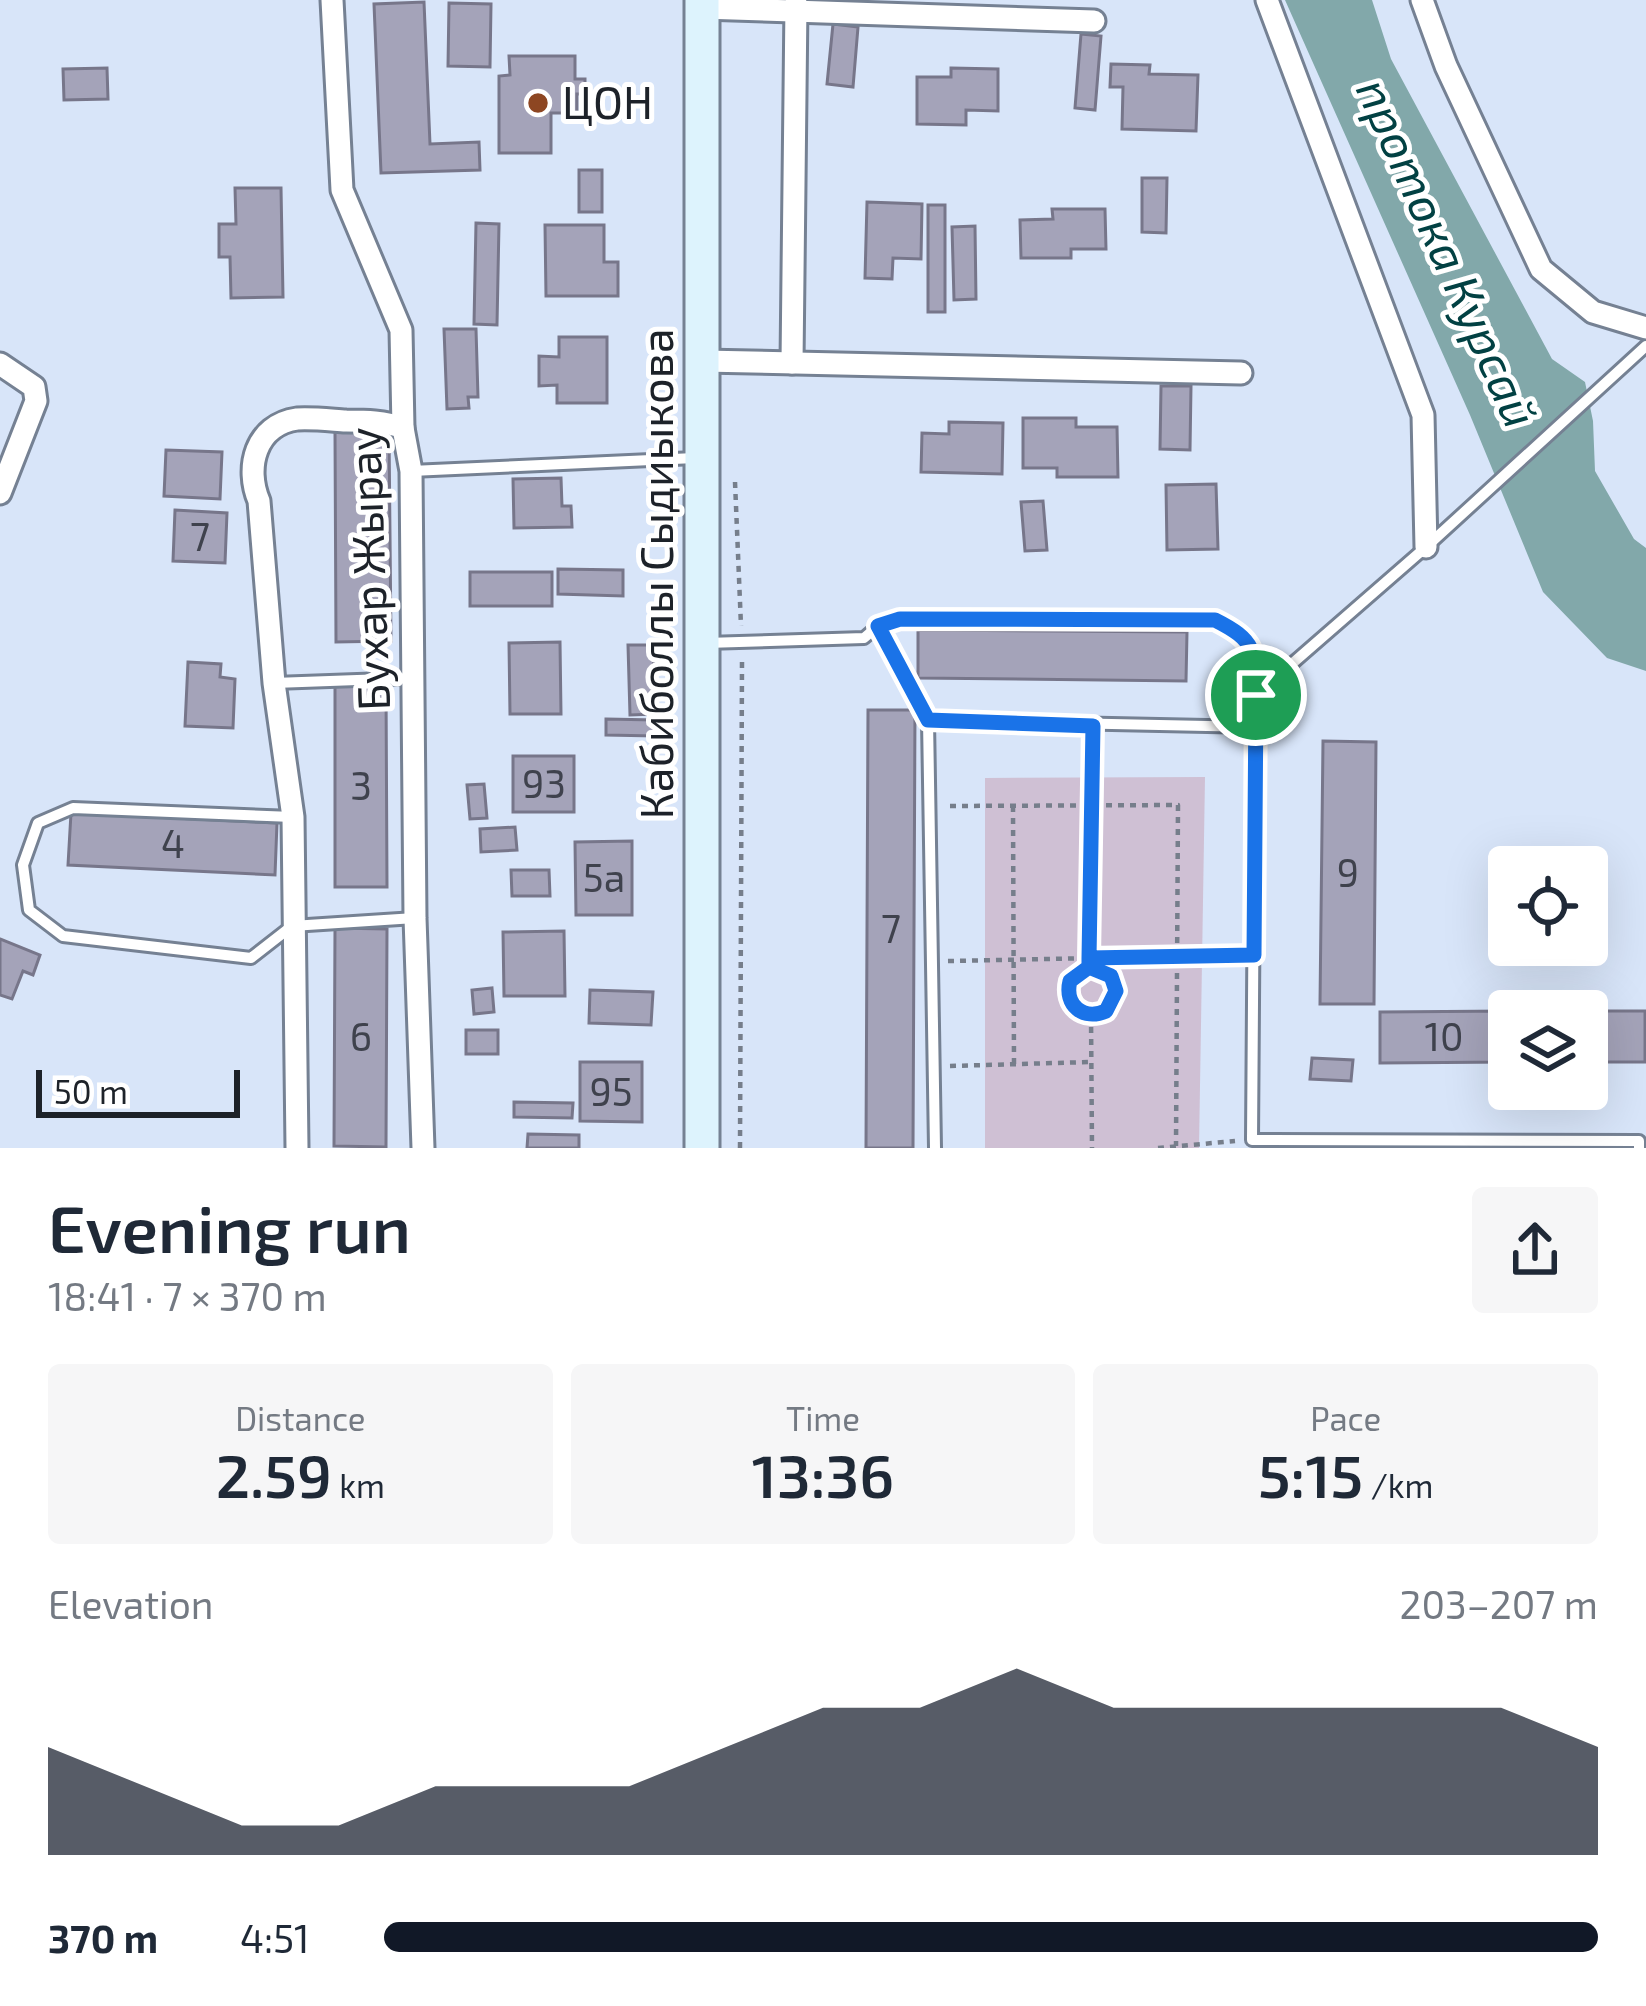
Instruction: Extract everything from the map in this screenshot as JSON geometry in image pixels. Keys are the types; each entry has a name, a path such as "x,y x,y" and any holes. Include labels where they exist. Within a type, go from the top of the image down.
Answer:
{"street":[{"name":"Бухар Жырау","path":"332,0 342,190 401,330 403,428 411,471 415,918 423,1148"},
{"path":"1267,0 1423,415 1426,547"},
{"path":"1422,0 1446,66 1541,269 1593,312 1646,328"},
{"path":"702,4 1094,21"},
{"name":"Кабиболлы Сыдиыкова","path":"702,4 702,1148"},
{"path":"792,363 796,7"},
{"path":"703,361 1241,373"},
{"path":"0,364 34,387 36,401 0,493"},
{"path":"297,1148 293,818 274,683 259,501 250,479 254,454 265,435 292,419 386,422 403,428"}],"lane":[{"path":"1256,695 1646,346"},
{"path":"411,471 703,458"},
{"path":"703,643 864,638 878,626 900,619 1215,620 1242,634 1256,657 1252,1144 1639,1141 1639,1148"},
{"path":"274,683 413,678"},
{"path":"934,1148 928,720 1255,727"},
{"path":"293,818 73,808 38,824 23,865 29,910 63,936 251,958 292,926 415,918"}],"path":[{"path":"735,478 742,642 740,1148"},
{"path":"878,626 928,720"},
{"path":"1089,967 1093,726"},
{"path":"927,806 1178,805 1176,1146"},
{"path":"1012,806 1014,1064"},
{"path":"930,961 1254,955"},
{"path":"1089,967 1111,976 1116,991 1106,1011 1091,1015 1076,1010 1068,996 1075,974 1089,967"},
{"path":"1091,1015 1092,1148"},
{"path":"933,1066 1091,1062"},
{"path":"1158,1148 1252,1144"}],"shaded area":[{"path":"1205,777 1199,1148 985,1148 985,778"}],"water":[{"name":"протока Курсай","path":"1285,0 1372,0 1391,59 1552,359 1585,382 1595,471 1634,539 1646,548 1646,671 1607,658 1543,592 1470,415"}],"building":[{"path":"424,2 430,144 479,142 480,170 381,173 374,4"},
{"name":"ЦОН","path":"449,3 491,4 490,67 448,66"},
{"path":"833,24 858,27 853,87 827,84"},
{"path":"1081,34 1101,36 1095,110 1075,108"},
{"name":"ЦОН","path":"509,56 575,56 575,79 585,79 585,94 577,94 577,113 551,113 551,153 499,153 499,76 510,75"},
{"path":"1111,64 1150,65 1149,74 1198,75 1196,131 1122,129 1123,87 1110,87"},
{"path":"107,68 108,99 64,100 63,69"},
{"path":"951,68 998,69 998,111 966,110 966,125 917,124 917,77 951,77"},
{"path":"579,170 602,170 602,212 579,212"},
{"path":"1142,178 1167,178 1166,233 1142,232"},
{"path":"235,188 281,188 283,297 231,298 230,257 219,257 219,224 236,224"},
{"path":"867,202 922,204 921,259 893,258 892,279 865,278"},
{"path":"928,205 945,205 945,312 928,312"},
{"path":"1052,209 1105,209 1106,249 1071,249 1071,258 1021,258 1020,220 1053,219"},
{"path":"476,223 499,224 497,325 474,324"},
{"path":"545,225 604,225 604,262 618,262 618,296 546,296"},
{"path":"975,226 976,299 954,300 952,227"},
{"path":"444,329 476,329 478,397 468,397 469,408 447,409"},
{"path":"559,337 607,337 607,403 557,403 557,385 539,386 539,356 559,357"},
{"path":"1161,386 1191,386 1190,450 1160,449"},
{"path":"1023,418 1076,418 1076,427 1117,427 1118,477 1057,477 1057,468 1023,468"},
{"path":"949,422 1003,423 1002,474 921,472 922,433 949,434"},
{"path":"389,431 391,641 336,642 335,432"},
{"path":"166,450 222,452 220,499 164,496"},
{"path":"561,478 562,506 571,506 572,527 514,528 513,479"},
{"path":"1216,484 1218,549 1167,550 1166,485"},
{"path":"1043,501 1047,550 1025,551 1021,502"},
{"path":"175,510 227,513 225,563 173,561"},
{"path":"558,569 623,570 623,596 558,594"},
{"path":"470,572 552,572 552,606 470,606"},
{"path":"918,630 1187,632 1186,681 918,678"},
{"path":"560,642 561,714 510,714 509,643"},
{"path":"628,645 653,645 655,714 630,715"},
{"path":"188,662 221,664 220,677 235,679 233,728 185,726"},
{"path":"335,685 386,685 387,887 335,887"},
{"path":"868,710 915,710 913,1148 866,1148"},
{"path":"606,719 655,720 655,736 606,735"},
{"path":"1323,741 1376,742 1374,1004 1320,1004"},
{"path":"513,756 574,756 574,812 513,812"},
{"path":"484,784 487,818 470,819 467,785"},
{"path":"71,813 277,823 275,875 68,865"},
{"path":"515,827 517,850 481,852 480,829"},
{"path":"632,841 632,915 576,915 575,842"},
{"path":"511,870 549,870 550,896 512,896"},
{"path":"335,928 387,929 386,1147 334,1146"},
{"path":"564,931 565,996 504,996 503,932"},
{"path":"0,939 40,955 33,975 23,971 12,999 0,995"},
{"path":"492,988 494,1012 474,1014 472,990"},
{"path":"590,990 653,992 651,1025 589,1023"},
{"path":"1488,1011 1488,1062 1380,1063 1380,1012"},
{"path":"1608,1011 1645,1011 1645,1062 1608,1062"},
{"path":"466,1030 498,1030 498,1054 466,1054"},
{"path":"1312,1058 1353,1060 1351,1081 1310,1079"},
{"path":"580,1062 642,1062 642,1122 580,1121"},
{"path":"514,1102 573,1103 572,1118 514,1117"},
{"path":"528,1134 579,1135 579,1148 527,1148"}],"place":[{"name":"ЦОН","path":"538,103"}],"route":[{"path":"1256,695 1254,955 1089,958 1089,967 1070,981 1068,996 1076,1010 1091,1015 1106,1011 1116,991 1111,976 1089,967 1089,958 1092,805 1093,726 928,720 878,626 900,619 1215,620 1242,634 1256,657 1256,695"}]}
